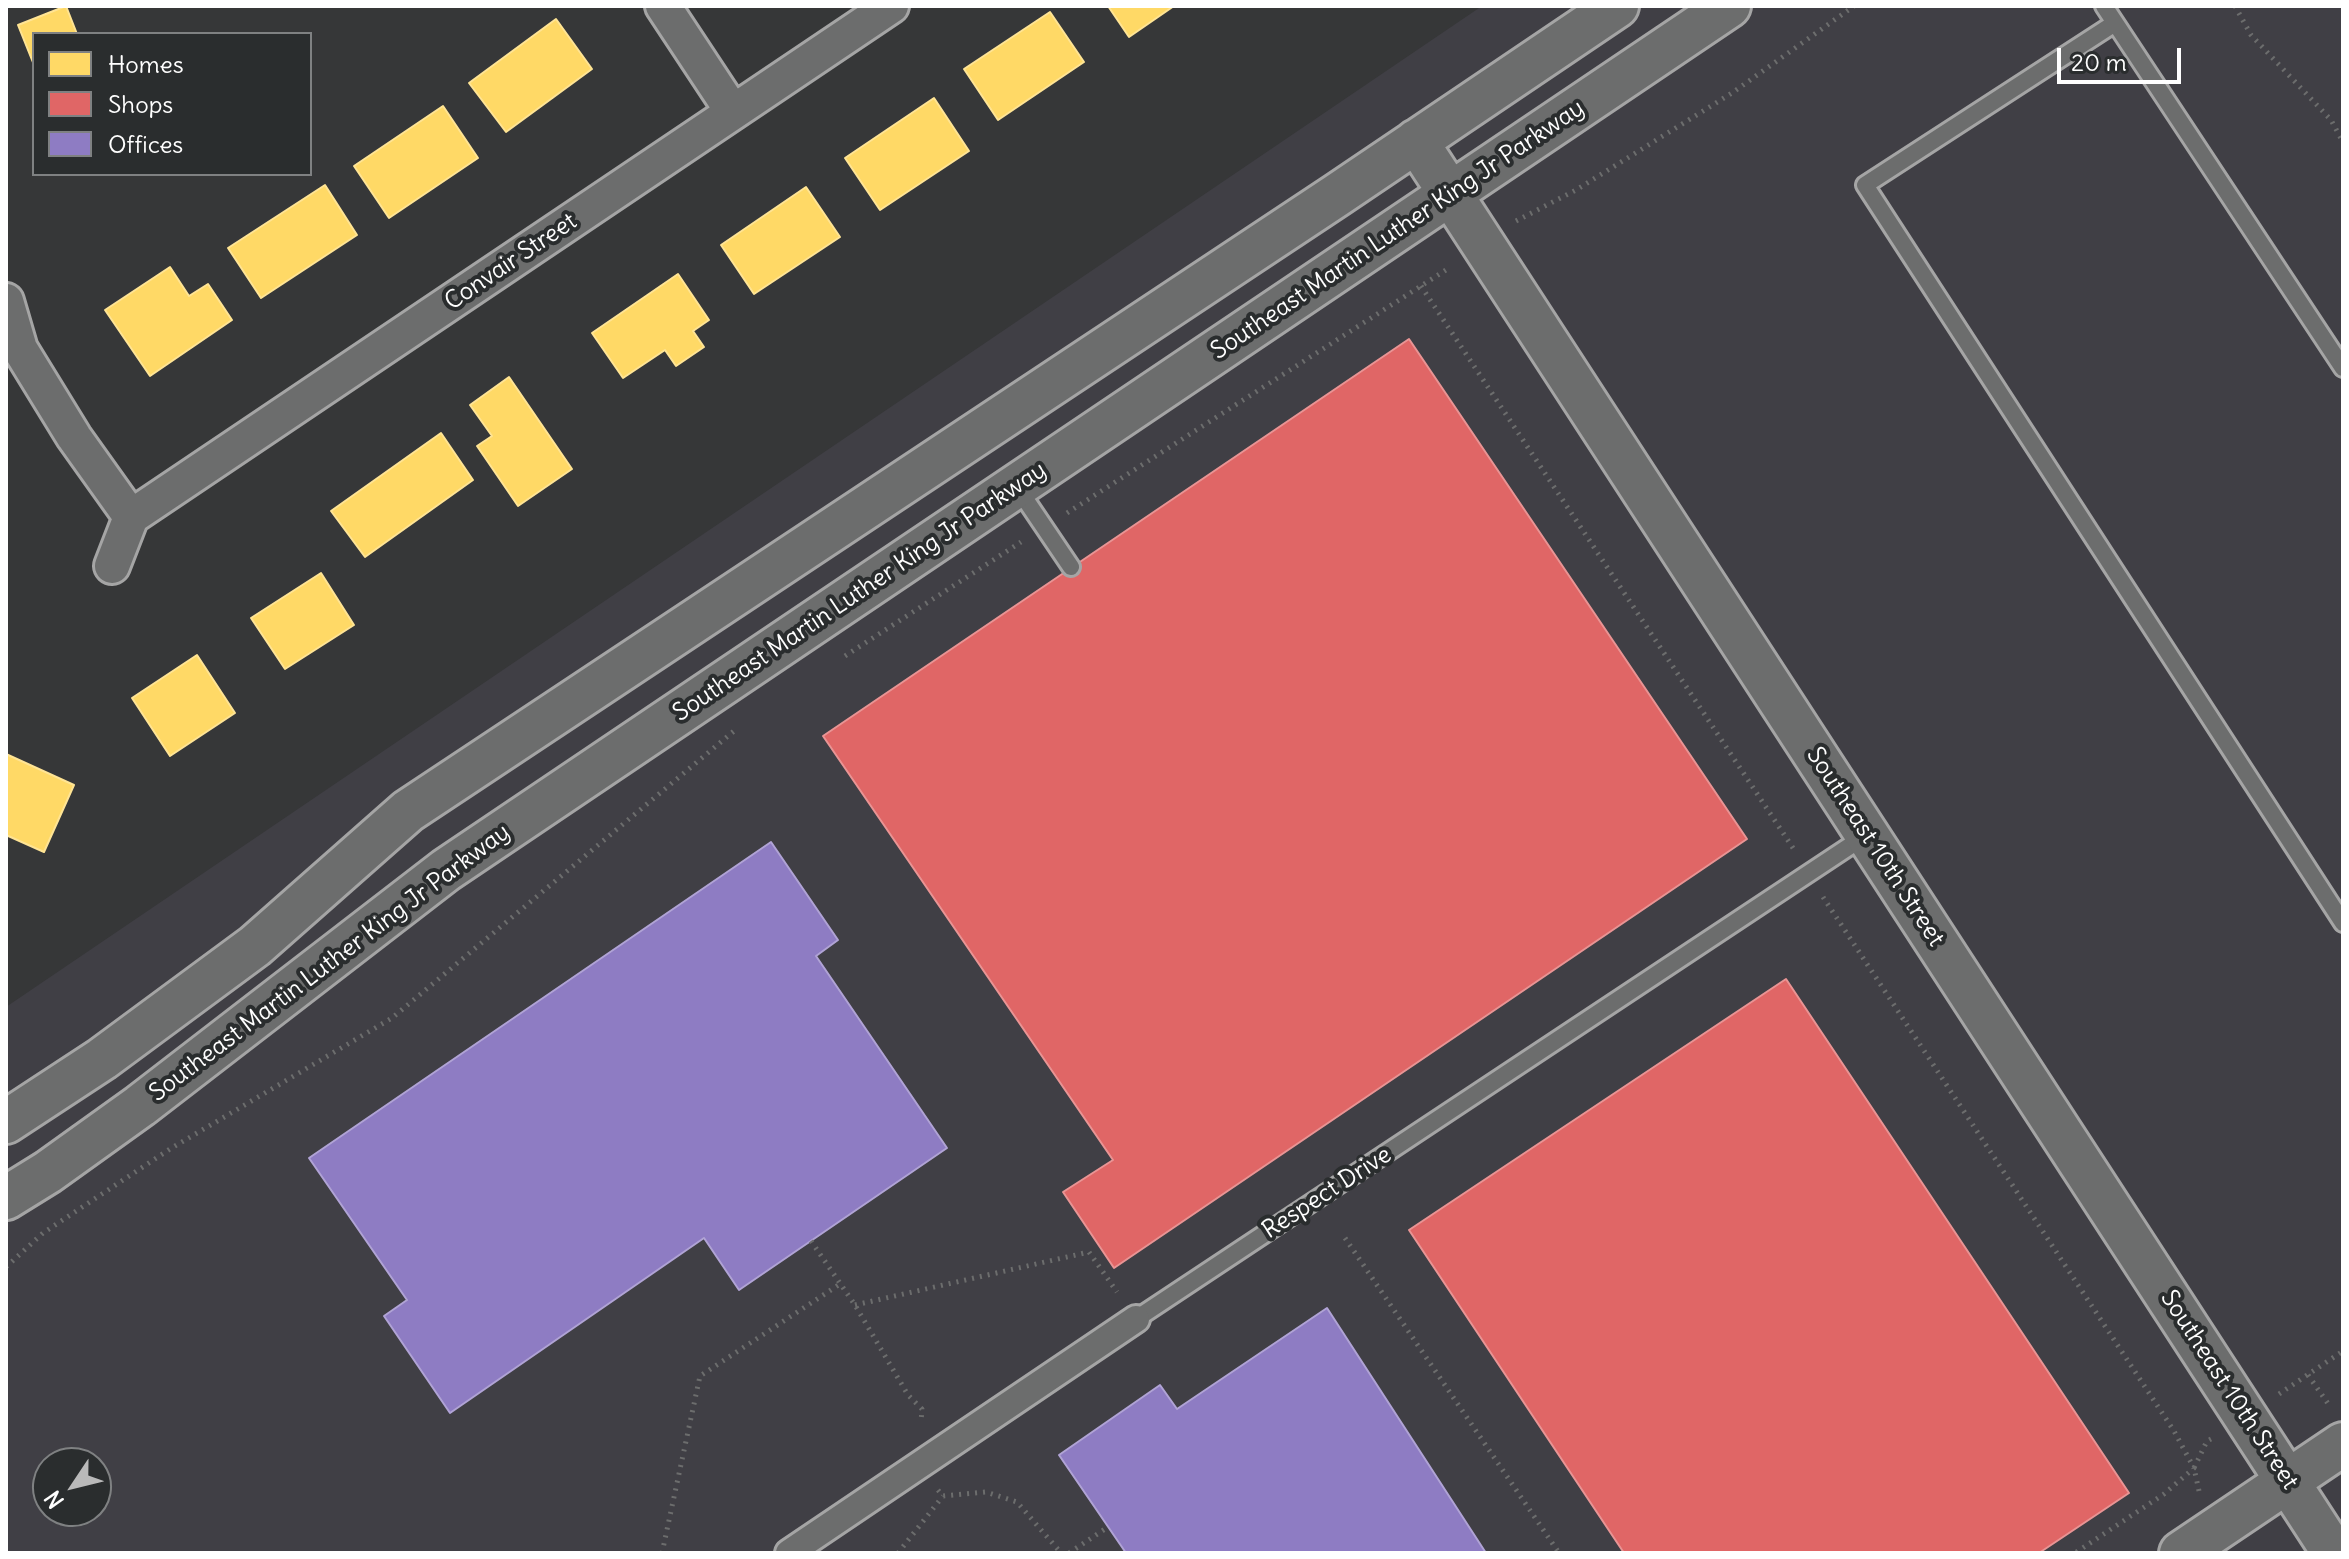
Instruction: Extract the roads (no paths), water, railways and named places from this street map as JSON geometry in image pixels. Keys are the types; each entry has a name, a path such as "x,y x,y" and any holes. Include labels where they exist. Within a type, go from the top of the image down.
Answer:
{"street":[{"path":"663,6 733,112"},
{"name":"Convair Street","path":"131,517 891,6"},
{"path":"6,1122 102,1059 255,946 408,811 1617,6"},
{"name":"Southeast Martin Luther King Jr Parkway","path":"6,1198 48,1172 152,1096 446,870 1729,6"},
{"name":"Southeast 10th Street","path":"1416,141 2334,1553"},
{"path":"6,301 20,349 74,437 131,517 112,566"},
{"name":"Respect Drive","path":"789,1553 1136,1319"},
{"path":"2181,1553 2343,1444"}],"lane":[{"path":"2104,6 2343,368"},
{"path":"2115,23 1865,185 2343,923"},
{"path":"1017,487 1071,567"},
{"name":"Respect Drive","path":"1136,1319 1867,835"}]}
